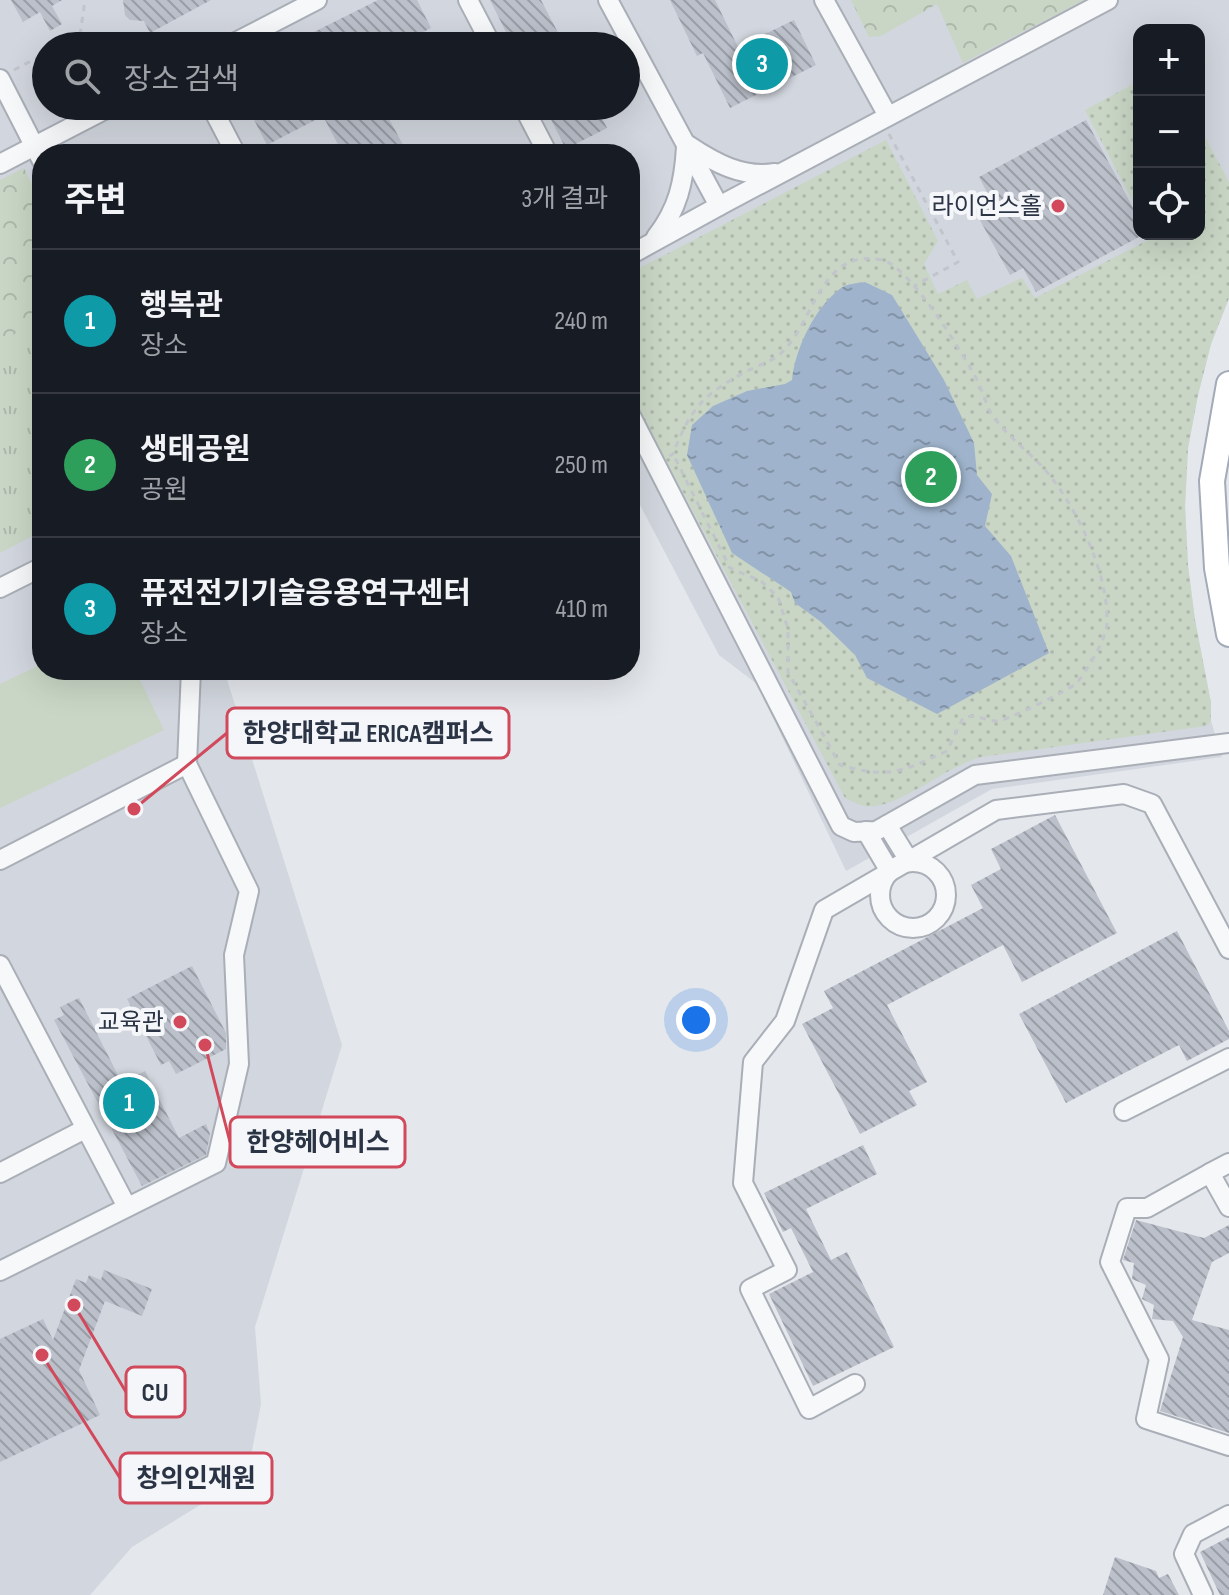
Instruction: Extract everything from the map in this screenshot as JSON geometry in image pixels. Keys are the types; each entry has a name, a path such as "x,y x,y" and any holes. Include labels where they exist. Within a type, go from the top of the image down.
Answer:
{"main road":[{"path":"1227,621 1217,568 1212,481 1229,384"}],"lane":[{"path":"255,32 317,0"},
{"path":"468,0 485,32"},
{"path":"608,0 625,32"},
{"path":"824,0 885,118"},
{"path":"640,250 1108,0"},
{"path":"640,59 719,206"},
{"path":"6,75 34,144"},
{"path":"53,144 90,120"},
{"path":"218,120 231,144"},
{"path":"530,120 543,144"},
{"path":"686,144 714,161 745,174 782,172"},
{"path":"650,244 672,216 681,192 686,144"},
{"path":"0,164 32,156"},
{"path":"640,434 841,826 854,832 876,831 975,775 1229,743"},
{"path":"0,588 32,572"},
{"path":"0,1271 216,1163 239,1064 234,955 249,891 187,764 191,680"},
{"path":"0,860 187,764"},
{"path":"855,1384 809,1409 750,1289 787,1270 743,1183 753,1062 785,1021 824,910 996,810 1124,794 1152,804 1229,949"},
{"path":"887,825 897,865"},
{"path":"866,831 897,865"},
{"path":"0,965 127,1207"},
{"path":"1124,1111 1229,1058"},
{"path":"0,1173 85,1129"},
{"path":"1229,1163 1147,1208 1127,1208 1110,1262 1159,1359 1146,1419 1229,1446"},
{"path":"1210,1173 1229,1207"},
{"path":"1203,1595 1184,1554 1193,1534 1229,1515"}],"path":[{"path":"80,32 85,0"},
{"path":"6,75 32,61"},
{"path":"885,118 958,262 914,286"},
{"path":"655,464 673,454 695,407 705,397 777,357 791,340 824,285 843,264 855,260 883,260 900,269 953,338 995,420 1048,473 1068,499 1084,529 1103,591 1107,620 1093,659 1076,684 1000,721 972,715 963,718 947,751 910,768 895,773 870,774 840,765 788,672 788,629 778,597 761,581 730,568 673,454"}],"shaded area":[{"path":"0,0 1229,0 1229,298 1211,344 1198,395 1188,448 1185,506 1195,620 1211,703 1211,721 1222,757 992,789 846,871 757,684 719,655 640,505 640,144 32,144 32,680 227,680 342,1045 255,1327 261,1404 247,1476 132,1547 90,1595 0,1595"}],"green space":[{"path":"851,0 1084,0 963,63 937,4 881,36 869,37"},
{"path":"1133,84 1133,202 1085,110"},
{"path":"1205,137 1229,182 1229,298 1211,344 1198,395 1188,448 1185,506 1188,566 1211,703 1211,721 1206,726 981,757 900,798 875,806 863,806 845,798 640,411 640,268 886,140 938,241 924,264 938,294 967,280 977,299 1022,278 1035,298 1148,240 1205,240"},
{"path":"24,168 32,184 32,323 0,339 0,180"},
{"path":"32,323 32,536 0,553 0,339"},
{"path":"32,669 32,680 140,680 164,730 0,808 0,684"}],"water":[{"path":"865,282 892,295 944,380 974,443 977,475 992,494 985,526 1011,556 1049,653 937,714 867,678 855,655 821,622 795,603 791,592 732,553 687,455 692,425 713,406 747,391 792,380 802,342 823,306 841,288"}],"building":[{"path":"11,0 62,0 52,6 62,24 50,31 40,12 23,22"},
{"path":"123,0 211,0 152,32 144,21 130,20 125,15"},
{"path":"378,0 417,0 431,28 423,32 314,32"},
{"path":"490,0 541,0 558,32 506,32"},
{"path":"670,0 715,0 738,47 794,20 816,65 730,108 703,53 697,56"},
{"path":"254,120 315,120 269,144"},
{"path":"325,120 390,120 403,144 338,144"},
{"path":"551,120 603,120 607,128 576,144 563,144"},
{"name":"라이언스홀","path":"1086,120 1133,208 1133,240 1036,292 1023,268 1010,275 975,211 992,202 979,177"},
{"path":"1055,815 1117,933 1022,982 1003,945 887,1005 927,1082 909,1091 917,1105 860,1134 802,1024 833,1008 824,991 983,908 971,885 1001,869 991,849"},
{"path":"1177,931 1229,1031 1229,1039 1187,1061 1179,1045 1066,1103 1019,1014"},
{"name":"교육관","path":"192,966 226,1033 226,1049 176,1074 169,1061 161,1065 127,999"},
{"path":"79,998 122,1083 145,1071 179,1138 206,1124 210,1134 206,1155 142,1186 54,1020 64,1015 60,1007"},
{"path":"863,1145 877,1174 806,1209 831,1260 847,1252 894,1347 813,1386 769,1294 813,1272 791,1228 783,1232 764,1193"},
{"path":"1136,1220 1204,1238 1229,1225 1229,1253 1212,1262 1192,1320 1229,1330 1229,1433 1160,1411 1183,1337 1173,1321 1152,1319 1154,1305 1142,1299 1146,1285 1132,1279 1134,1263 1123,1260"},
{"path":"104,1270 152,1289 142,1316 105,1301 79,1370 100,1415 0,1462 0,1339 43,1319 53,1340 76,1279 86,1283 89,1275 101,1280"},
{"path":"1229,1537 1229,1595 1220,1595 1200,1552"},
{"path":"1115,1557 1156,1571 1159,1578 1168,1574 1179,1595 1103,1595"}],"place":[{"name":"퓨전전기기술응용연구센터","path":"762,64"},
{"name":"라이언스홀","path":"1058,206"},
{"name":"생태공원","path":"931,477"},
{"name":"한양대학교 ERICA캠퍼스","path":"134,809"},
{"name":"교육관","path":"180,1022"},
{"name":"한양헤어비스","path":"205,1045"},
{"name":"행복관","path":"129,1103"},
{"name":"CU","path":"74,1305"},
{"name":"창의인재원","path":"42,1355"}]}
